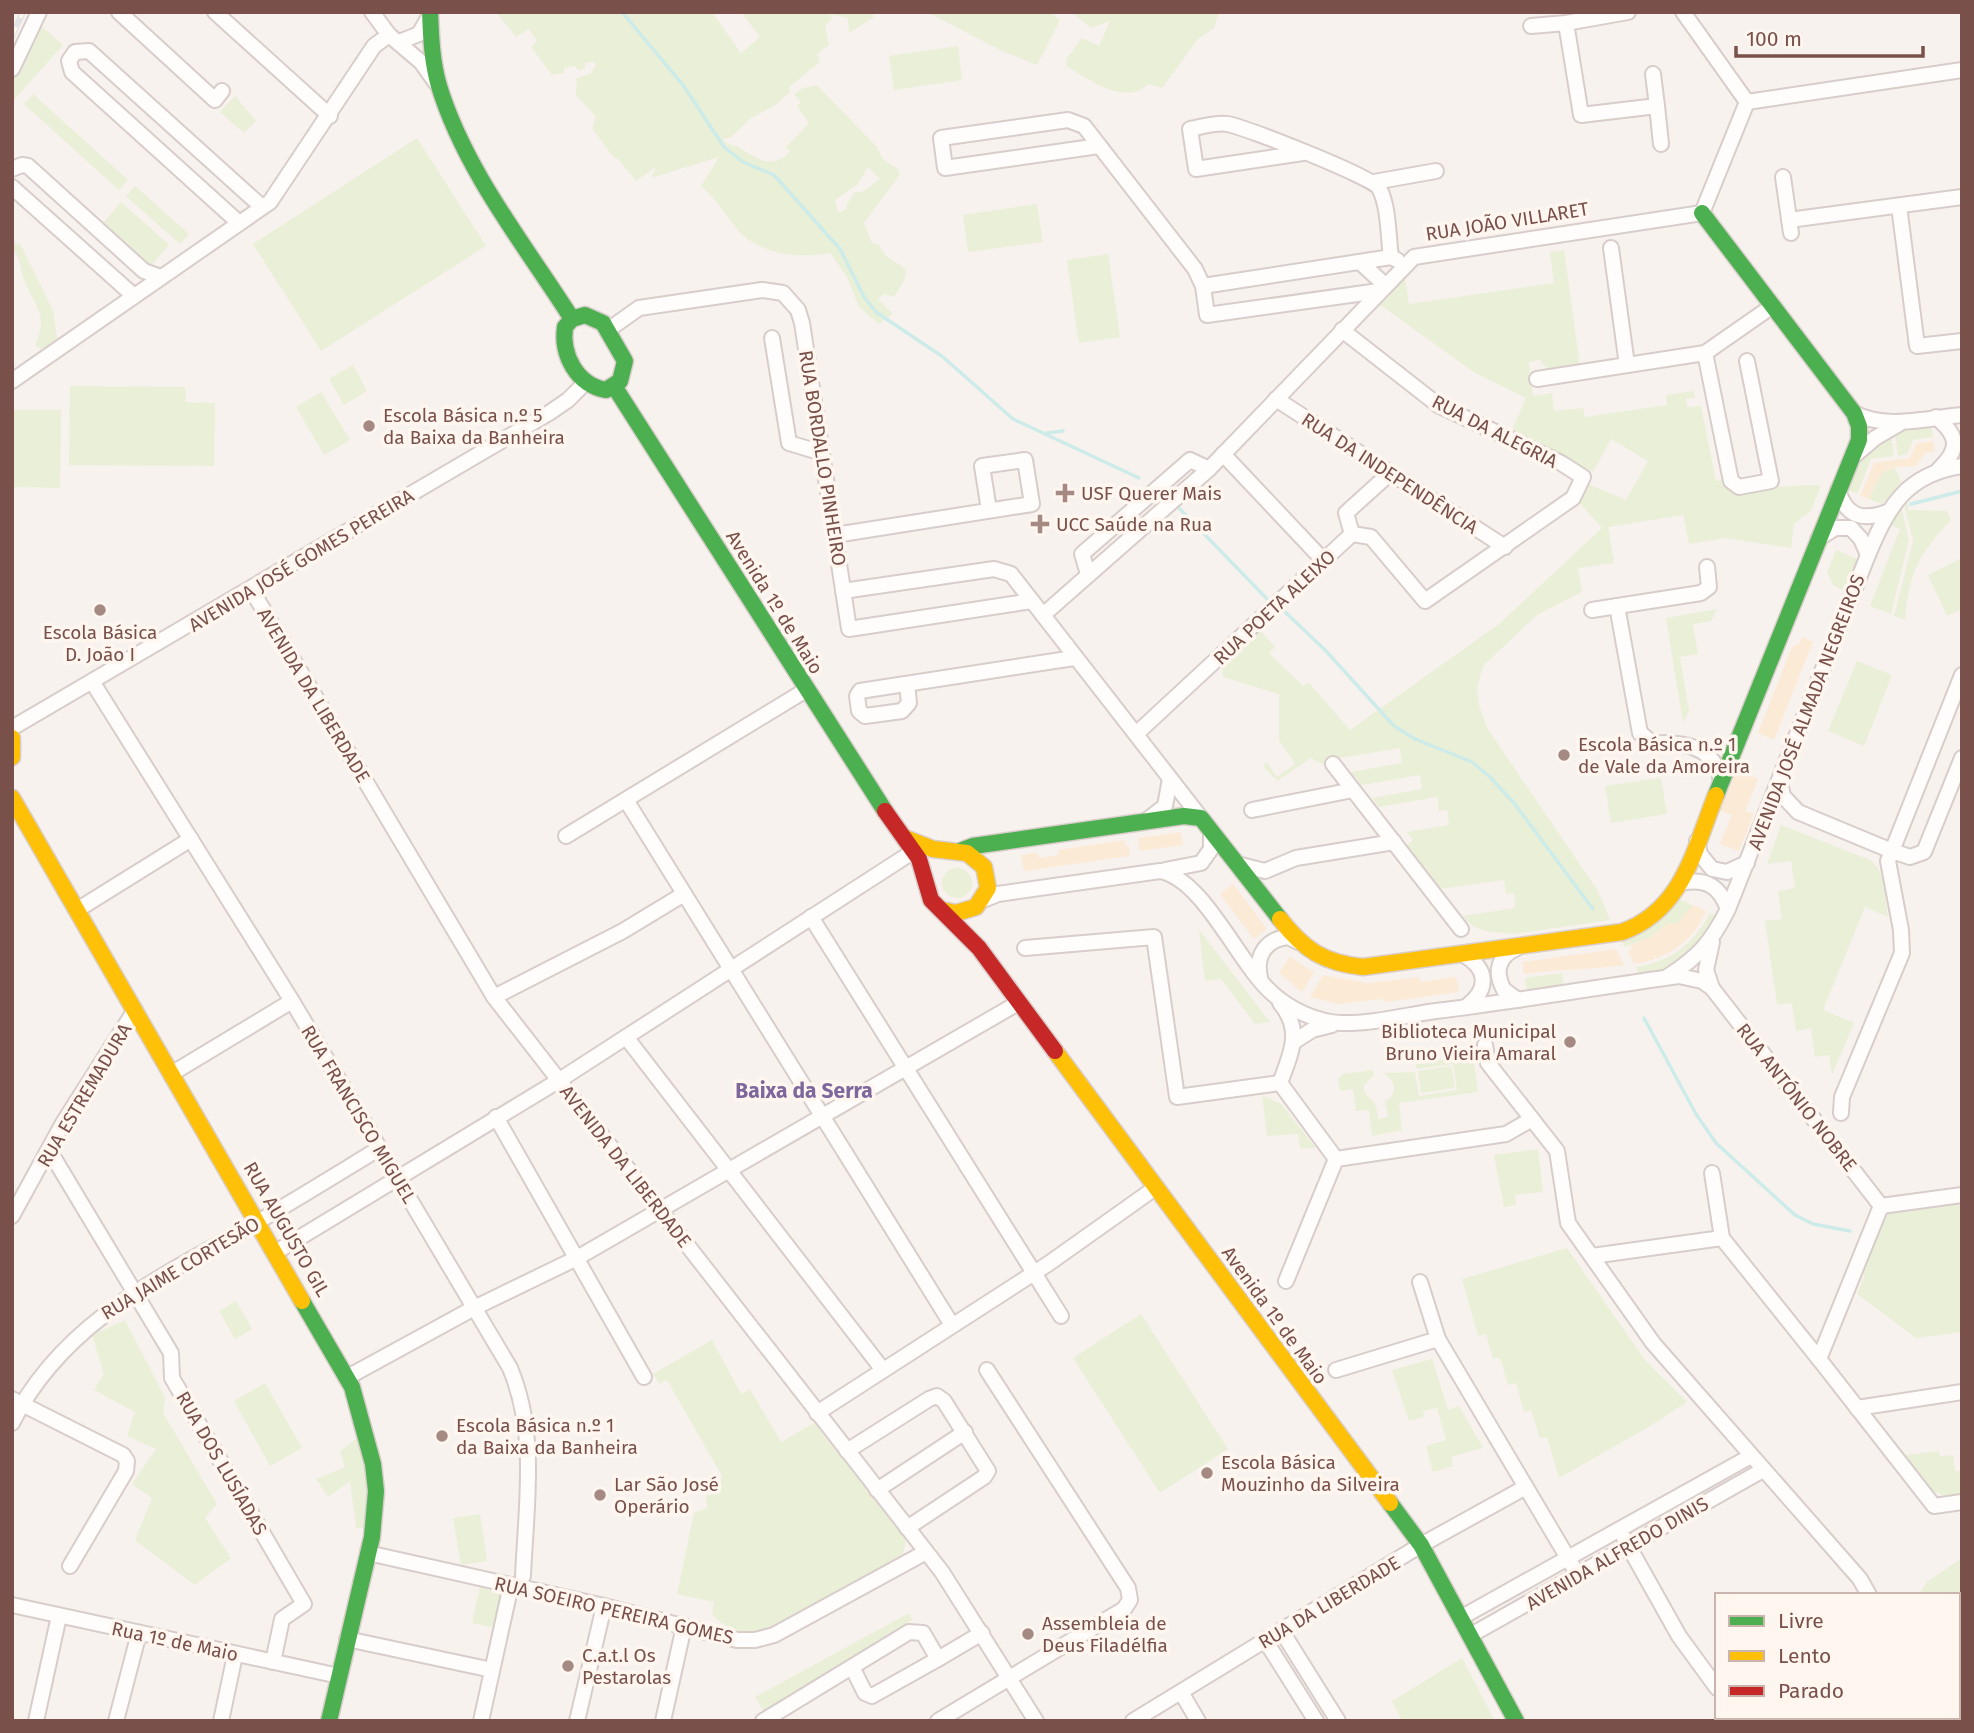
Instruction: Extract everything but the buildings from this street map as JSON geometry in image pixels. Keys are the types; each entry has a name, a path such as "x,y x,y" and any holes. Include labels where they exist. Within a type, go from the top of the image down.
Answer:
{"main road":[{"path":"430,13 432,56 445,100 474,160 572,319"},
{"path":"926,886 932,863 973,846 1184,816 1200,818 1298,942 1335,964 1363,968 1604,936 1644,924 1666,905 1681,883 1859,440 1859,426 1854,413 1702,213"},
{"path":"591,316 608,330 625,361 624,374 614,386 600,390 585,383 562,343 565,327 572,319 591,316"},
{"name":"Avenida 1º de Maio","path":"614,386 806,690 914,850 931,900 979,948 1421,1545 1516,1721"},
{"path":"12,738 12,757"},
{"name":"RUA AUGUSTO GIL","path":"12,798 276,1252 357,1399 373,1464 375,1510 331,1720"},
{"path":"904,838 933,849 974,856 984,867 988,888 979,904 979,948"},
{"path":"942,910 956,914 979,904"}],"street":[{"path":"12,69 39,12"},
{"path":"119,12 215,100 222,91"},
{"path":"215,12 330,116"},
{"path":"372,12 430,74 445,100"},
{"path":"1531,26 1628,12"},
{"path":"1682,12 1747,102"},
{"path":"12,381 276,195 374,46 394,38 419,34 430,13"},
{"path":"1566,23 1581,115 1657,106"},
{"path":"239,222 72,72 69,61 75,52 89,51 262,207"},
{"path":"1747,102 1962,70"},
{"path":"1653,74 1661,144"},
{"path":"1702,213 1747,102"},
{"path":"1099,146 945,168 940,138 1068,120 1084,126 1195,269 1203,286 1208,315 1338,297 1382,288 1361,263"},
{"path":"1303,153 1196,169 1190,129 1225,123 1303,153 1374,181 1436,170"},
{"path":"12,169 28,166 135,263 145,271 161,277"},
{"path":"1783,177 1790,227 1962,197"},
{"path":"1374,181 1382,197 1391,257"},
{"path":"216,200 225,203 234,200 238,192 235,183"},
{"path":"12,187 134,296"},
{"path":"1899,206 1917,346 1962,341"},
{"name":"RUA JOÃO VILLARET","path":"1043,615 1209,469 1414,257 1702,213"},
{"path":"1611,248 1627,365"},
{"path":"1203,286 1391,257 1405,264"},
{"path":"118,282 124,284 133,279 135,263"},
{"name":"RUA BORDALLO PINHEIRO","path":"608,330 639,308 762,290 783,293 798,310 802,323 849,629 1031,601"},
{"name":"RUA DA ALEGRIA","path":"1338,297 1349,304 1347,325 1438,405 1561,463 1584,477 1573,498 1505,547"},
{"path":"1537,379 1705,353 1771,307"},
{"path":"772,338 789,443 822,453"},
{"path":"1705,353 1731,481 1739,486 1771,481 1747,360"},
{"name":"AVENIDA JOSÉ GOMES PEREIRA","path":"12,729 549,413 568,400 585,383"},
{"name":"RUA DA INDEPENDÊNCIA","path":"1276,399 1505,547"},
{"path":"1854,413 1867,420 1907,420 1962,415"},
{"path":"1936,417 1948,426 1954,439 1953,456 1939,470"},
{"path":"1854,456 1875,438 1907,420"},
{"path":"1223,454 1324,561"},
{"path":"835,535 1032,504 1025,460 982,467 989,510"},
{"name":"AVENIDA JOSÉ ALMADA NEGREIROS","path":"1666,978 1693,960 1713,939 1728,909 1887,512 1905,491 1939,470 1962,466"},
{"name":"RUA POETA ALEIXO","path":"1136,734 1352,534 1346,513 1390,474"},
{"path":"1838,490 1843,503 1859,517 1867,519 1887,512"},
{"path":"1818,539 1835,528 1851,528 1861,539 1868,555"},
{"path":"1352,534 1371,537 1425,601 1505,547"},
{"path":"1592,610 1705,592 1710,583 1707,567"},
{"path":"843,591 999,569 1011,574 1200,818"},
{"name":"AVENIDA DA LIBERDADE","path":"251,589 494,997 662,1209 926,1552 982,1633 1036,1721"},
{"path":"1617,606 1640,733 1652,743 1676,742 1704,751 1713,758 1721,780"},
{"path":"907,684 1074,658"},
{"path":"1842,1113 1842,1097 1902,953 1901,930 1888,861 1962,674"},
{"name":"RUA FRANCISCO MIGUEL","path":"93,683 292,1001 510,1368 525,1411 529,1457 517,1580 481,1721"},
{"path":"566,836 806,690"},
{"path":"1704,751 1726,748 1738,739"},
{"path":"1763,826 1776,813 1798,812 1910,857 1924,852 1962,758"},
{"path":"1333,764 1461,929"},
{"path":"1145,821 1165,806 1170,779"},
{"path":"1780,783 1783,796 1798,812"},
{"path":"1252,810 1353,790"},
{"path":"626,800 952,1325"},
{"path":"979,904 998,894 1201,863 1211,849 1211,833"},
{"path":"77,910 191,839"},
{"path":"1697,841 1700,854 1712,869 1727,872 1747,863"},
{"path":"1235,863 1256,872 1275,868 1296,858 1394,842"},
{"path":"276,1252 558,1081 914,850"},
{"path":"1273,913 1267,891 1275,868"},
{"path":"1160,871 1180,878 1190,888 1291,1020 1295,1041 1280,1083"},
{"path":"1681,883 1696,880 1715,887 1723,896 1728,909"},
{"path":"494,997 623,930 684,894"},
{"path":"811,917 1061,1317"},
{"path":"1025,948 1080,941 1110,943 1154,937 1177,1097 1280,1083"},
{"path":"1261,980 1258,965 1260,954 1268,944 1288,937 1298,942"},
{"path":"1712,988 1706,970 1713,939"},
{"path":"1518,1000 1504,990 1498,967 1503,957 1519,947"},
{"path":"1464,955 1476,962 1484,980 1481,994 1466,1007"},
{"path":"1295,1041 1312,1030 1343,1023 1666,978 1691,977 1712,988"},
{"name":"RUA ANTÓNIO NOBRE","path":"1712,988 1881,1206"},
{"path":"1272,994 1311,1016 1343,1023"},
{"path":"172,1074 292,1001"},
{"path":"346,1378 474,1308 577,1258 1018,1003"},
{"name":"RUA ESTREMADURA","path":"12,1216 135,1010"},
{"path":"626,1037 883,1370"},
{"path":"1485,1045 1488,1063 1557,1151 1568,1223 1667,1362 1860,1578 1868,1593"},
{"path":"1280,1083 1336,1159"},
{"path":"496,1117 644,1377"},
{"path":"1336,1159 1506,1134 1532,1119"},
{"name":"RUA JAIME CORTESÃO","path":"12,1423 17,1402 49,1365 81,1332 134,1292 380,1148"},
{"name":"RUA DOS LUSÍADAS","path":"49,1150 171,1353 172,1378 304,1604 282,1619 273,1662"},
{"path":"1286,1281 1336,1159"},
{"path":"1712,1173 1722,1238 1934,1506 1962,1502"},
{"path":"817,1413 1034,1273 1156,1188"},
{"path":"1819,1359 1881,1206 1962,1195"},
{"path":"1592,1256 1722,1238"},
{"path":"1420,1282 1438,1339 1578,1575"},
{"path":"1336,1370 1438,1339"},
{"path":"938,1721 1124,1609 1130,1596 1128,1588 987,1370"},
{"path":"1857,1408 1962,1392"},
{"path":"847,1451 933,1397 944,1401 985,1463 986,1475 907,1528"},
{"path":"17,1402 123,1455 127,1461 126,1471 70,1566"},
{"path":"877,1490 965,1432"},
{"name":"AVENIDA ALFREDO DINIS","path":"1462,1617 1751,1456"},
{"name":"AVENIDA ALFREDO DINIS","path":"1471,1636 1763,1470"},
{"name":"RUA DA LIBERDADE","path":"1133,1721 1421,1545 1527,1487"},
{"path":"1619,1529 1679,1636 1715,1685"},
{"name":"RUA SOEIRO PEREIRA GOMES","path":"368,1553 517,1580 604,1606 737,1640 766,1638 926,1552"},
{"name":"Rua 1º de Maio","path":"12,1605 339,1676"},
{"path":"577,1721 604,1606"},
{"path":"36,1721 59,1616"},
{"path":"663,1721 684,1626"},
{"path":"763,1721 915,1630 925,1636 938,1659"},
{"path":"1281,1630 1338,1721"},
{"path":"116,1721 139,1633"},
{"path":"852,1667 865,1693 872,1696 982,1633"},
{"path":"347,1639 492,1670"},
{"path":"1265,1640 1315,1721"},
{"path":"221,1721 234,1655"},
{"path":"1181,1692 1198,1721"}],"green space":[{"path":"44,12 49,12 39,24 63,45 12,102 12,79"},
{"path":"496,12 712,12 741,53 760,37 741,12 873,12 874,17 849,33 848,18 830,14 832,19 825,25 829,45 817,54 820,62 789,87 790,92 774,106 751,118 731,137 723,140 764,161 777,161 784,157 790,151 785,148 809,123 797,106 801,102 794,94 803,88 817,85 876,146 883,159 899,170 899,176 864,223 872,243 878,244 886,256 906,269 904,281 894,297 884,294 878,299 893,314 879,324 859,307 846,275 830,253 780,253 756,245 746,238 701,186 719,157 651,178 656,167 636,181 618,159 614,158 592,128 596,117 576,95 577,78 590,74 596,66 594,62 585,63 585,69 578,70 575,66 564,68 564,73 552,75 531,47 537,41 529,29 516,37","holes":["868,167 880,179 862,192 855,192 846,206 847,209 838,213 835,200 857,185"]},
{"path":"927,12 1050,12 1060,20 1037,65 1000,50"},
{"path":"1071,12 1219,12 1214,28 1198,39 1162,88 1148,84 1129,93 1107,89 1066,66 1067,58 1082,38 1099,46 1110,21 1091,28"},
{"path":"958,46 962,80 894,90 889,56"},
{"path":"33,94 128,180 119,190 24,104"},
{"path":"235,96 256,121 244,133 220,112"},
{"path":"417,138 486,246 321,351 253,244"},
{"path":"135,186 189,234 180,244 126,196"},
{"path":"121,202 169,245 151,266 103,223"},
{"path":"1037,204 1043,242 968,252 963,215"},
{"path":"12,242 21,245 53,311 58,345 49,352 35,346 41,318 22,275 19,260 12,250"},
{"path":"1564,250 1580,366 1552,369 1543,365 1540,360 1529,362 1533,396 1552,393 1554,411 1583,408 1585,417 1667,405 1666,395 1694,391 1695,398 1686,399 1687,407 1701,406 1716,481 1766,487 1821,485 1811,511 1794,524 1791,548 1725,538 1689,544 1683,515 1608,527 1614,563 1578,568 1582,592 1537,615 1483,666 1477,688 1479,705 1487,728 1598,891 1610,920 1513,934 1480,929 1463,916 1515,908 1514,893 1506,894 1504,880 1439,889 1405,847 1413,840 1407,832 1449,825 1447,810 1439,811 1437,797 1379,807 1372,798 1422,789 1420,775 1362,785 1351,772 1402,763 1400,748 1340,758 1324,765 1311,758 1277,781 1263,766 1267,762 1277,777 1295,764 1279,740 1279,694 1223,677 1222,662 1258,628 1275,647 1269,653 1303,686 1309,683 1350,730 1499,624 1602,528 1578,501 1588,484 1626,500 1648,461 1611,439 1593,472 1511,433 1526,398 1475,373 1379,304 1405,277 1409,304 1554,283 1550,252"},
{"path":"1108,254 1120,337 1079,343 1067,260"},
{"path":"353,365 367,391 344,405 329,379"},
{"path":"70,386 185,387 186,402 215,403 214,466 69,465"},
{"path":"321,392 350,440 324,455 296,407"},
{"path":"12,410 61,410 60,488 12,487"},
{"path":"1931,424 1933,437 1913,440 1907,454 1898,456 1895,433"},
{"path":"1891,435 1894,456 1871,459 1857,494 1846,489 1862,460"},
{"path":"1895,468 1902,484 1882,504 1869,499 1881,472"},
{"path":"1907,499 1908,510 1947,511 1951,520 1930,544 1917,566 1909,589 1905,620 1894,616 1913,541 1904,503"},
{"path":"1901,506 1909,540 1891,614 1870,606 1900,529 1890,525"},
{"path":"1836,550 1860,560 1847,592 1834,586 1827,573"},
{"path":"1962,558 1962,609 1947,616 1928,575"},
{"path":"1717,609 1711,621 1693,624 1698,654 1680,657 1689,711 1683,723 1666,618"},
{"path":"1857,661 1892,675 1864,746 1828,731"},
{"path":"1661,778 1667,814 1611,823 1605,786"},
{"path":"1781,825 1868,859 1879,870 1884,885 1888,917 1865,907 1823,1010 1854,1023 1832,1075 1829,1055 1815,1057 1811,1028 1796,1031 1792,1003 1777,1004 1765,921 1782,919 1778,891 1795,888 1791,861 1767,864"},
{"path":"957,868 968,872 972,883 968,894 957,898 946,894 942,883 946,872"},
{"path":"1679,899 1693,905 1677,924 1669,923 1650,937 1625,947 1621,939"},
{"path":"1710,913 1718,917 1695,948 1676,963 1640,976 1636,967 1660,961 1680,950 1696,934"},
{"path":"1199,930 1270,1022 1255,1024 1221,979 1205,981"},
{"path":"1562,973 1564,987 1527,992 1525,978"},
{"path":"1473,1056 1478,1092 1399,1103 1402,1130 1372,1136 1369,1110 1356,1111 1353,1089 1340,1091 1338,1079 1343,1074 1373,1070 1374,1075 1364,1085 1364,1092 1376,1105 1378,1119 1388,1117 1385,1101 1393,1094 1394,1086 1383,1073 1415,1072 1419,1096 1457,1090 1453,1064 1417,1069 1415,1064"},
{"path":"1451,1066 1455,1088 1421,1093 1418,1071"},
{"path":"1262,1095 1281,1104 1316,1148 1300,1149 1298,1134 1267,1136"},
{"path":"1538,1149 1543,1192 1515,1195 1516,1205 1504,1207 1494,1155"},
{"path":"1962,1203 1962,1332 1916,1338 1857,1294 1865,1275 1861,1272 1881,1223 1890,1212"},
{"path":"1567,1248 1645,1360 1687,1402 1559,1478 1547,1437 1540,1438 1531,1410 1524,1412 1516,1383 1508,1385 1500,1357 1493,1359 1486,1334 1478,1336 1462,1279"},
{"path":"236,1301 252,1329 235,1339 219,1311"},
{"path":"1141,1314 1228,1449 1160,1493 1073,1358"},
{"path":"125,1320 165,1398 163,1413 217,1504 205,1518 231,1558 195,1585 135,1540 152,1498 132,1484 156,1449 127,1436 135,1412 94,1390 104,1374 92,1335"},
{"path":"712,1340 741,1394 750,1389 781,1442 814,1423 906,1540 902,1558 825,1604 762,1630 745,1632 731,1629 712,1615 714,1602 677,1594 694,1513 707,1508 706,1495 717,1494 722,1476 667,1380 659,1384 653,1374"},
{"path":"1432,1359 1448,1410 1459,1406 1483,1448 1451,1457 1453,1466 1433,1472 1426,1446 1446,1440 1437,1408 1423,1411 1424,1417 1409,1421 1392,1370"},
{"path":"265,1383 302,1448 270,1466 234,1401"},
{"path":"360,1436 371,1491 366,1528 356,1528 350,1481 328,1497 316,1479 345,1467 340,1451"},
{"path":"1939,1451 1940,1456 1953,1455 1955,1471 1962,1471 1962,1496 1943,1495 1926,1487 1913,1473 1906,1455"},
{"path":"480,1514 487,1561 461,1565 453,1518"},
{"path":"1962,1558 1960,1685 1960,1593 1919,1593 1927,1582"},
{"path":"480,1587 503,1593 496,1628 472,1623"},
{"path":"909,1613 912,1620 764,1712 755,1697"},
{"path":"1462,1658 1495,1721 1402,1721 1392,1701"}],"sand":[{"path":"1933,441 1935,451 1925,453 1916,466 1885,471 1869,499 1860,496 1874,463 1910,458 1916,444"},
{"path":"1802,637 1813,642 1774,740 1758,733 1792,647 1799,644"},
{"path":"1734,769 1758,779 1745,811 1754,814 1739,851 1720,844 1732,815 1718,810"},
{"path":"1181,832 1183,845 1140,851 1138,838"},
{"path":"1124,840 1125,846 1129,846 1130,856 1024,871 1021,855 1038,853 1039,858 1058,855 1058,850"},
{"path":"1233,884 1267,929 1254,939 1220,894"},
{"path":"1693,905 1706,911 1686,940 1657,958 1634,964 1628,952 1632,949 1630,946 1650,937 1669,923 1677,924"},
{"path":"1616,949 1624,965 1524,974 1522,962"},
{"path":"1290,957 1314,972 1302,992 1279,973"},
{"path":"1323,975 1368,983 1419,977 1420,982 1456,977 1459,992 1386,1002 1381,999 1339,1004 1310,997"}],"waterway":[{"path":"622,12 683,85 724,147 743,162 774,175 840,249 864,297 876,312 943,357 1013,419 1139,478"},
{"path":"1047,433 1063,431"},
{"path":"1911,504 1962,491"},
{"path":"1179,508 1271,603"},
{"path":"1281,608 1326,651 1394,726 1415,739 1472,762 1490,777 1514,803 1593,909"},
{"path":"1644,1018 1696,1114 1716,1143 1795,1215 1813,1224 1850,1231"}],"railway":[{"path":"12,36 23,12"}],"traffic: fast":[{"path":"430,12 432,50 439,86 464,148 498,207 572,319"},
{"path":"1702,213 1854,413 1859,426 1859,440 1716,795"},
{"path":"585,315 603,323 625,361 620,381 606,390 596,387 579,375 566,348 565,327 572,319 585,315"},
{"path":"614,386 885,811"},
{"path":"960,851 973,846 1184,816 1201,818 1280,919"},
{"path":"302,1301 352,1387 373,1464 376,1491 372,1537 329,1721"},
{"path":"1390,1503 1421,1545 1516,1721"}],"traffic: slow":[{"path":"12,738 12,757"},
{"path":"1280,919 1298,939 1316,953 1337,962 1363,967 1622,932 1643,922 1673,893 1693,857 1716,795"},
{"path":"12,798 302,1301"},
{"path":"905,838 933,849 967,853 984,867 988,888 976,907 956,913 942,910"},
{"path":"1055,1051 1390,1503"}],"traffic: jam":[{"path":"885,811 919,859 931,900 979,948 1055,1051"}],"place":[{"name":"Escola Básica n.º 5 da Baixa da Banheira","path":"369,426"},
{"name":"USF Querer Mais","path":"1065,493"},
{"name":"UCC Saúde na Rua","path":"1040,524"},
{"name":"Escola Básica D. João I","path":"100,610"},
{"name":"Escola Básica n.º 1 de Vale da Amoreira","path":"1564,755"},
{"name":"Biblioteca Municipal Bruno Vieira Amaral","path":"1570,1042"},
{"name":"Escola Básica n.º 1 da Baixa da Banheira","path":"442,1436"},
{"name":"Escola Básica Mouzinho da Silveira","path":"1207,1473"},
{"name":"Lar São José Operário","path":"600,1495"},
{"name":"Assembleia de Deus Filadélfia","path":"1028,1634"},
{"name":"C.a.t.l Os Pestarolas","path":"568,1666"}],"district":[{"name":"Baixa da Serra","path":"804,1091"}]}
